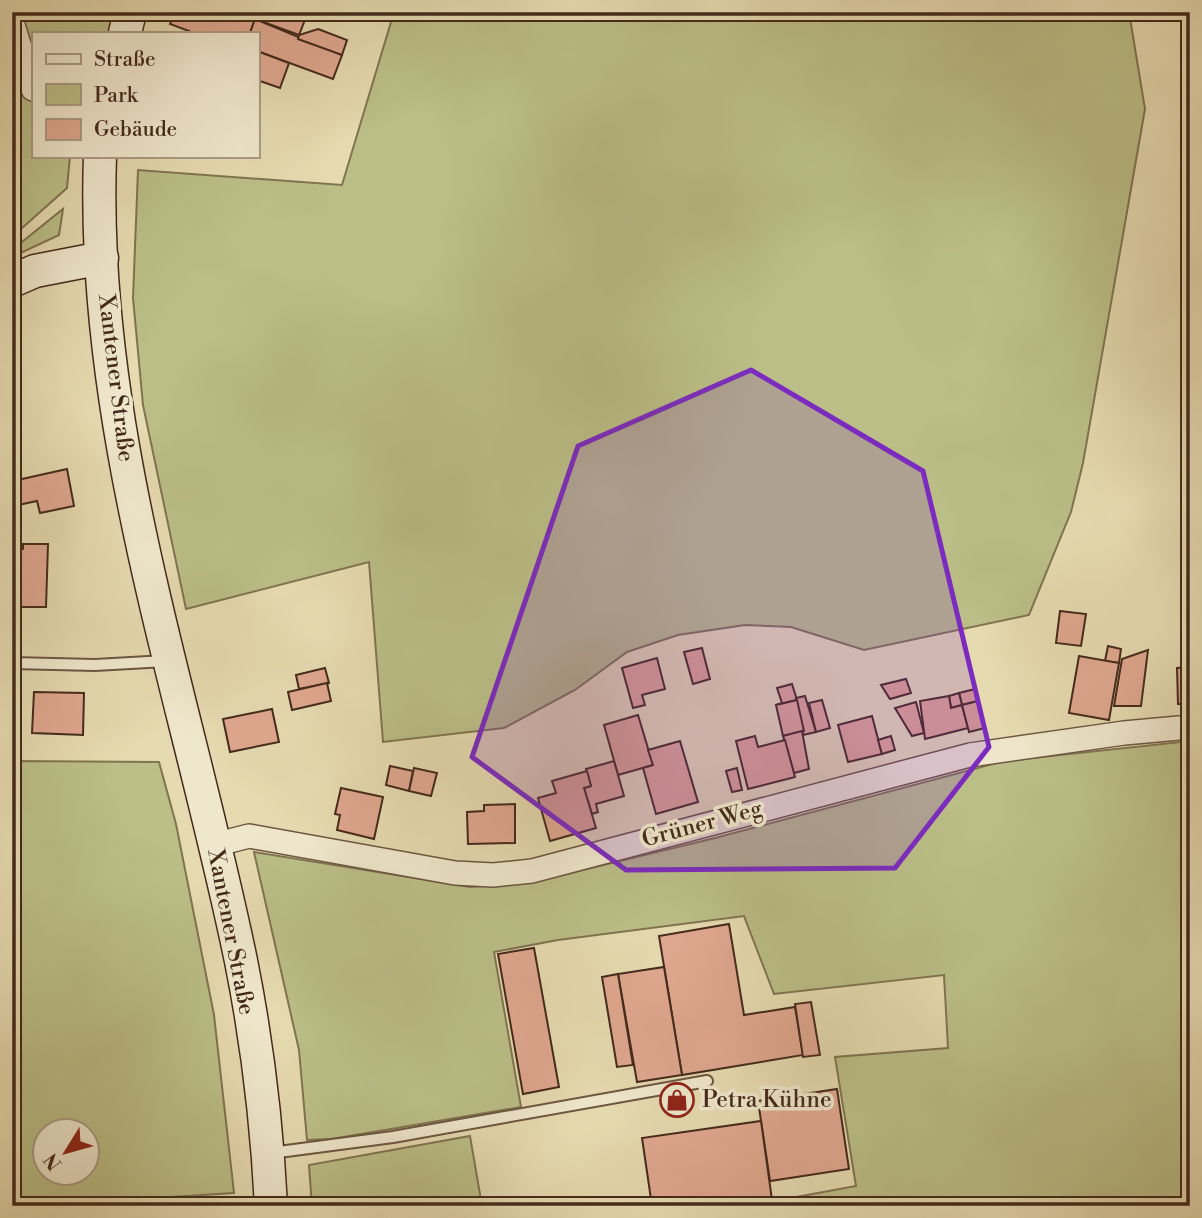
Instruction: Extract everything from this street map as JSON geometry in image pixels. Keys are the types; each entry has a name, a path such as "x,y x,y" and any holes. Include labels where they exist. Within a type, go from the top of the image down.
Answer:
{"main road":[{"path":"125,32 130,12"},
{"name":"Xantener Straße","path":"100,158 102,258 117,413 142,552 241,963 269,1153 271,1206"},
{"path":"12,281 35,271 102,258"}],"street":[{"path":"12,22 32,86"},
{"name":"Grüner Weg","path":"214,845 249,836 455,873 494,875 531,871 970,755 1124,733 1190,727"}],"lane":[{"path":"12,663 95,665 169,661"},
{"path":"269,1153 393,1137 707,1081"}],"highlighted area":[{"path":"751,370 923,471 989,747 895,868 626,870 472,757 578,446"}],"green space":[{"path":"17,12 115,12 109,32 32,32 32,61"},
{"path":"394,12 1129,12 1145,109 1083,463 1071,512 1029,615 864,650 791,627 745,625 678,635 627,652 575,690 504,728 383,742 369,562 186,609 143,405 133,298 138,170 342,185"},
{"path":"12,48 32,100 32,158 70,158 67,188 12,237"},
{"path":"63,209 59,235 12,257 12,250"},
{"path":"1190,741 1190,1206 747,1206 856,1186 835,1057 948,1048 944,975 774,994 744,916 558,940 494,952 521,1107 332,1139 307,1140 299,1050 254,852 470,887 529,883 715,838 1004,761"},
{"path":"12,761 159,762 176,824 214,1015 234,1193 107,1201 103,1206 12,1206"},
{"path":"470,1136 482,1206 312,1206 309,1165"}],"building":[{"path":"175,12 238,12 255,19 250,32 191,32 170,24"},
{"path":"258,12 308,12 299,35 255,19"},
{"path":"255,19 342,55 333,79 259,52 259,32 250,32"},
{"path":"318,29 347,40 342,55 298,39 299,35"},
{"path":"259,52 289,63 280,88 259,81"},
{"path":"12,434 19,435 16,460 12,460"},
{"path":"67,469 74,506 40,513 37,501 18,505 13,481"},
{"path":"23,544 48,544 46,607 19,607 19,590 12,590 12,548 23,549"},
{"path":"12,590 19,590 19,613 12,613"},
{"path":"1060,611 1086,614 1081,646 1056,643"},
{"path":"1108,646 1121,649 1119,663 1105,661"},
{"path":"702,648 710,679 693,684 684,652"},
{"path":"1148,650 1141,706 1114,706 1122,659"},
{"path":"1079,656 1119,663 1109,720 1069,713"},
{"path":"657,658 665,689 642,695 645,705 633,708 622,668"},
{"path":"1190,667 1190,704 1178,704 1177,668"},
{"path":"325,668 329,683 299,689 296,675"},
{"path":"906,679 911,693 890,699 881,685"},
{"path":"327,683 331,701 292,710 288,692"},
{"path":"792,684 797,700 776,705 782,703 777,688"},
{"path":"975,689 978,701 962,705 959,693"},
{"path":"34,692 84,693 83,735 32,733"},
{"path":"959,693 962,705 951,708 949,696"},
{"path":"805,696 816,732 803,735 796,698"},
{"path":"949,696 951,708 962,705 968,728 925,739 920,701"},
{"path":"797,700 804,731 783,736 776,705"},
{"path":"822,700 830,728 816,732 809,703"},
{"path":"978,701 985,728 969,732 962,705"},
{"path":"916,702 924,733 912,736 895,708"},
{"path":"12,703 21,704 20,730 12,730"},
{"path":"272,709 279,742 230,752 223,719"},
{"path":"638,715 653,765 618,775 604,725"},
{"path":"872,716 882,754 848,762 838,725"},
{"path":"802,731 809,769 794,773 783,736"},
{"path":"755,736 758,747 785,740 795,777 748,789 736,741"},
{"path":"891,736 895,750 882,754 878,740"},
{"path":"680,741 698,802 656,814 643,768 653,765 648,750"},
{"path":"614,761 624,796 596,804 598,812 592,814 584,788 591,786 586,769"},
{"path":"390,766 413,771 409,791 386,785"},
{"path":"414,768 437,773 431,796 409,791"},
{"path":"737,768 742,790 732,792 726,771"},
{"path":"587,771 591,786 584,788 596,828 550,841 538,798 556,793 552,781"},
{"path":"341,788 383,797 374,839 337,830 340,815 335,814"},
{"path":"515,804 515,843 468,844 467,812 484,811 484,805"},
{"path":"729,924 744,1015 795,1007 803,1055 682,1075 659,936"},
{"path":"534,948 559,1087 523,1094 498,954"},
{"path":"664,967 682,1075 637,1082 618,974"},
{"path":"618,974 633,1065 617,1067 602,977"},
{"path":"811,1002 820,1055 803,1057 795,1004"},
{"path":"837,1089 849,1169 770,1181 758,1101"},
{"path":"761,1121 772,1200 731,1206 652,1206 642,1138"}],"place":[{"name":"Petra Kühne","path":"677,1100"}]}
